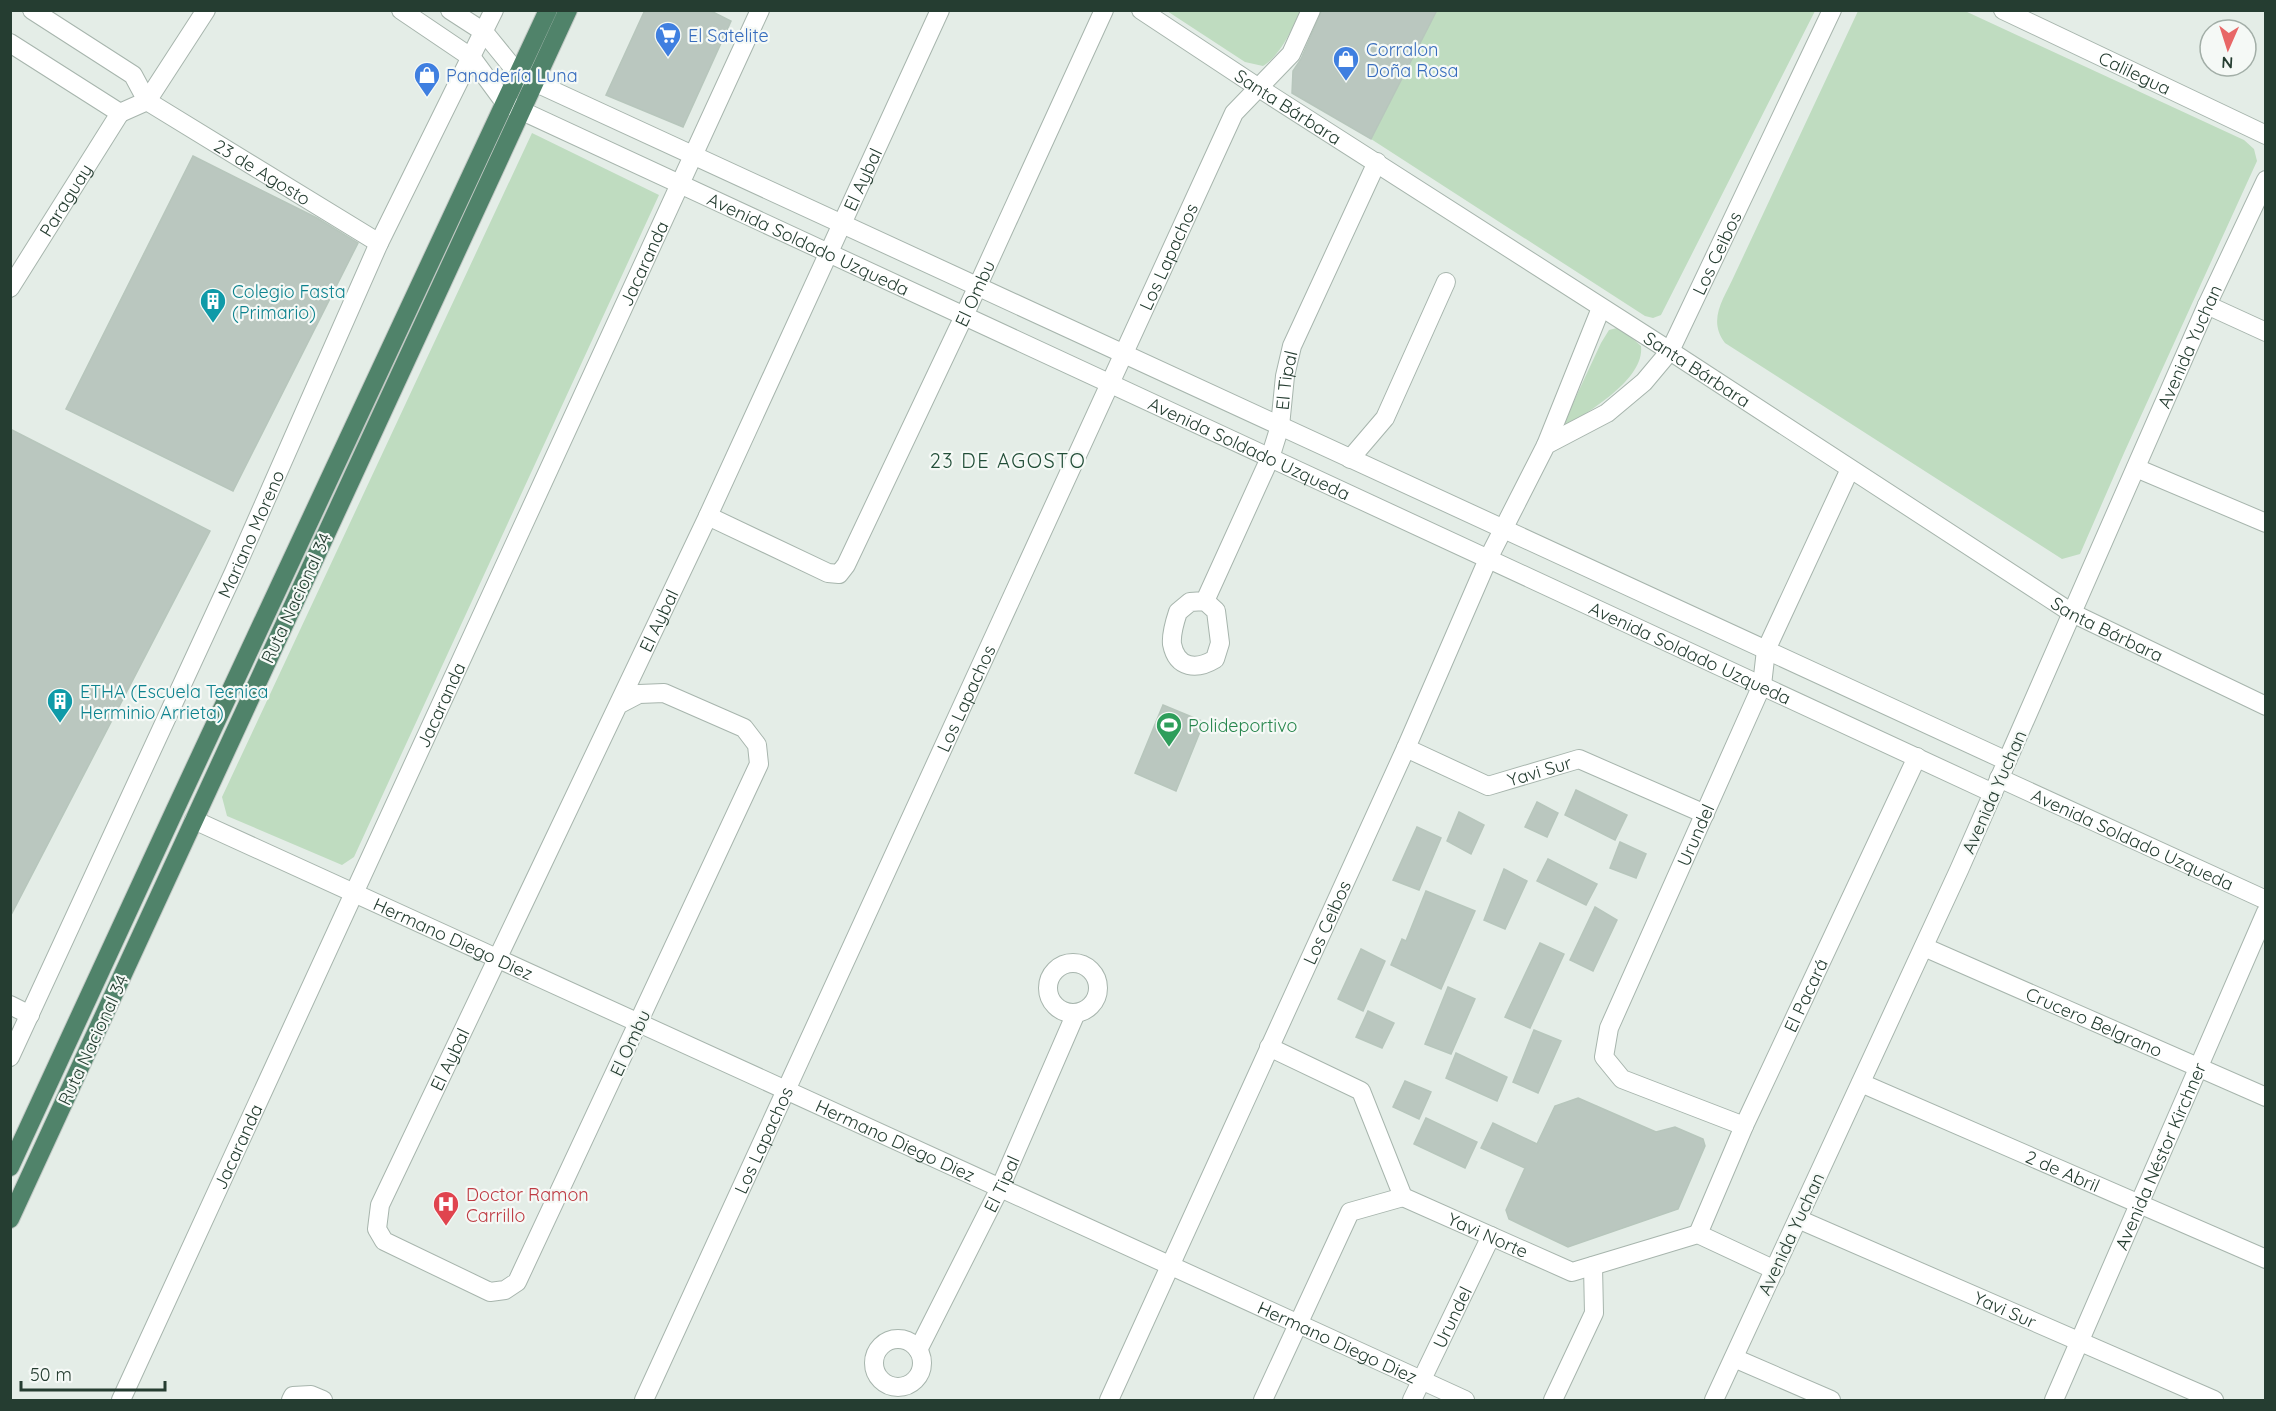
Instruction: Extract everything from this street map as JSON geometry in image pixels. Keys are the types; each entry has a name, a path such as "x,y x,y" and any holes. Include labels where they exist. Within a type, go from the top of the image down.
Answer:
{"highway":[{"name":"Ruta Nacional 34","path":"527,79 548,10"},
{"name":"Ruta Nacional 34","path":"10,1219 194,820 514,107 527,79 568,10"},
{"name":"Ruta Nacional 34","path":"10,1167 174,812 514,107"}],"street":[{"name":"23 de Agosto","path":"32,10 133,75 147,101 379,243"},
{"path":"10,43 120,113 147,101 206,10"},
{"path":"401,10 472,58 514,107"},
{"path":"450,10 484,32 527,79"},
{"name":"Mariano Moreno","path":"10,1057 234,572 379,243 494,10"},
{"name":"Jacaranda","path":"121,1401 760,10"},
{"name":"El Aybal","path":"505,1290 490,1292 384,1241 377,1229 380,1205 708,516 940,10"},
{"name":"El Ombu","path":"708,516 828,573 839,574 846,565 964,316 1104,10"},
{"name":"Santa Bárbara","path":"1141,10 2072,613 2265,706"},
{"name":"Los Lapachos","path":"644,1401 1234,113 1291,54 1311,10"},
{"name":"Los Ceibos","path":"1545,445 1606,413 1644,382 1670,351 1832,10"},
{"name":"Calilegua","path":"2003,10 2265,135"},
{"name":"Avenida Soldado Uzqueda","path":"527,79 2007,761"},
{"name":"Avenida Soldado Uzqueda","path":"514,107 1917,758 1996,786 2265,900"},
{"name":"Paraguay","path":"10,288 120,113"},
{"name":"El Tipal","path":"1205,601 1270,458 1280,426 1285,376 1292,346 1377,162"},
{"name":"Avenida Yuchan","path":"1714,1401 1924,947 2207,305 2265,180"},
{"path":"1350,459 1385,418 1446,282"},
{"path":"2207,305 2265,332"},
{"name":"Los Ceibos","path":"1109,1401 1406,748 1488,559 1545,445 1601,308"},
{"path":"2136,468 2265,523"},
{"name":"Urundel","path":"1744,1125 1622,1079 1604,1057 1609,1028 1762,686 1766,650 1850,469"},
{"name":"El Ombu","path":"505,1290 518,1282 759,764 757,746 744,728 664,693 639,694 618,705"},
{"name":"Yavi Sur","path":"1406,748 1488,786 1579,759 1705,814"},
{"name":"El Pacará","path":"1698,1234 1744,1125 1917,758"},
{"name":"Hermano Diego Diez","path":"194,820 1465,1401"},
{"name":"Avenida Néstor Kirchner","path":"2054,1401 2265,912"},
{"name":"Crucero Belgrano","path":"1924,947 2265,1098"},
{"path":"10,1005 30,1016"},
{"name":"El Tipal","path":"918,1350 1000,1188 1076,1013"},
{"path":"1263,1401 1350,1212 1403,1197 1361,1091 1269,1047"},
{"name":"2 de Abril","path":"1861,1083 2265,1259"},
{"name":"Yavi Norte","path":"1403,1197 1572,1272 1698,1234"},
{"name":"Yavi Sur","path":"1798,1219 2214,1401"},
{"path":"1698,1234 1775,1270"},
{"name":"Urundel","path":"1412,1401 1491,1236"},
{"path":"1553,1401 1594,1313 1593,1266"},
{"path":"1734,1358 1831,1401"},
{"path":"291,1401 293,1396 311,1395 323,1401"}],"green space":[{"path":"1167,11 1300,11 1281,49 1263,66 1245,62"},
{"path":"1436,11 1815,11 1661,315 1653,318 1645,316 1371,139"},
{"path":"1858,11 1965,11 2244,140 2254,149 2257,161 2080,554 2062,559 1725,343 1720,334 1717,317 1722,300"},
{"path":"532,133 659,195 354,857 342,865 227,816 222,797"},
{"path":"1622,329 1641,346 1640,359 1634,372 1611,395 1560,431 1601,343 1609,330"}],"building":[{"name":"El Satelite","path":"645,10 709,10 731,21 683,127 606,95"},
{"name":"Corralon Doña Rosa","path":"1322,10 1437,10 1371,139 1292,93 1293,71 1301,59"},
{"name":"Colegio Fasta (Primario)","path":"193,156 317,218 358,243 233,491 66,409"},
{"name":"ETHA (Escuela Tecnica Herminio Arrieta)","path":"10,429 210,531 10,917"},
{"name":"Polideportivo","path":"1163,705 1204,722 1176,791 1135,773"},
{"path":"1576,790 1627,815 1615,840 1565,815"},
{"path":"1537,802 1558,813 1547,837 1525,827"},
{"path":"1459,812 1484,825 1471,854 1447,841"},
{"path":"1417,827 1441,838 1419,890 1393,880"},
{"path":"1620,842 1646,854 1636,878 1610,868"},
{"path":"1548,859 1597,884 1586,905 1537,881"},
{"path":"1504,869 1527,881 1505,929 1484,920"},
{"path":"1426,891 1475,911 1441,989 1391,965 1402,939 1406,941"},
{"path":"1595,907 1617,920 1593,971 1570,960"},
{"path":"1540,943 1564,954 1530,1028 1505,1017"},
{"path":"1361,949 1385,961 1363,1011 1338,999"},
{"path":"1448,987 1475,999 1451,1054 1425,1044"},
{"path":"1368,1011 1394,1023 1382,1048 1356,1037"},
{"path":"1534,1030 1561,1041 1538,1093 1513,1082"},
{"path":"1456,1053 1507,1077 1497,1101 1446,1078"},
{"path":"1405,1081 1431,1092 1419,1119 1393,1107"},
{"path":"1578,1098 1656,1132 1675,1127 1703,1139 1705,1146 1678,1209 1568,1247 1509,1219 1506,1210 1525,1168 1481,1148 1493,1123 1537,1144 1555,1106"},
{"path":"1426,1118 1477,1142 1465,1168 1414,1144"}],"place":[{"name":"El Satelite","path":"668,58"},
{"name":"Corralon Doña Rosa","path":"1346,82"},
{"name":"Panadería Luna","path":"427,98"},
{"name":"Colegio Fasta (Primario)","path":"213,324"},
{"name":"ETHA (Escuela Tecnica Herminio Arrieta)","path":"60,724"},
{"name":"Polideportivo","path":"1169,748"},
{"name":"Doctor Ramon Carrillo","path":"446,1227"}],"district":[{"name":"23 DE AGOSTO","path":"1008,460"}]}
